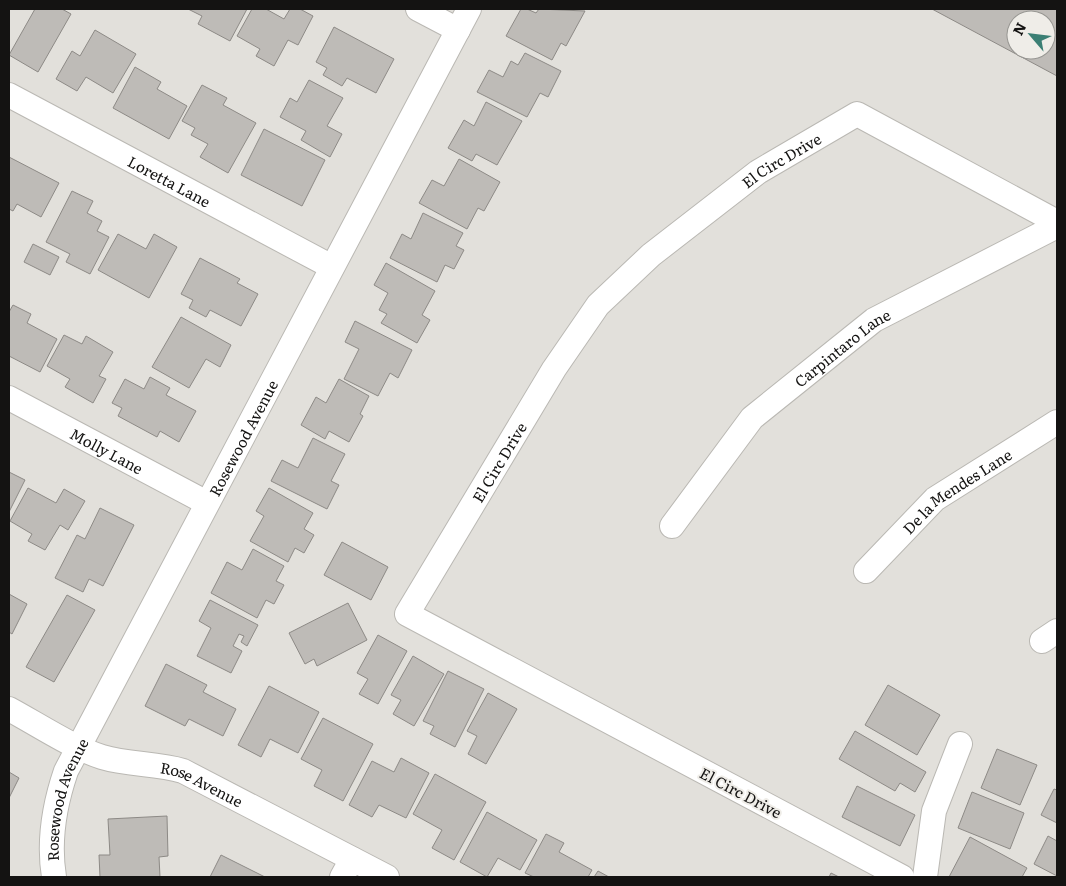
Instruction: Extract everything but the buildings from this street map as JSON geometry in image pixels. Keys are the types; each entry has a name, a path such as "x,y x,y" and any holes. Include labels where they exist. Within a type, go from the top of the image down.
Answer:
{"street":[{"path":"418,9 458,30"},
{"name":"Rosewood Avenue","path":"54,877 51,836 56,801 66,771 78,745 159,597 469,9"},
{"name":"Loretta Lane","path":"9,95 332,267"},
{"name":"El Circ Drive","path":"902,877 407,614 554,369 598,305 651,255 758,172 857,114 1057,222"},
{"name":"Carpintaro Lane","path":"672,526 752,418 874,320 1057,226"},
{"name":"Molly Lane","path":"9,398 207,503"},
{"name":"De la Mendes Lane","path":"866,571 935,499 1057,422"},
{"name":"Rose Avenue","path":"9,709 104,758 164,765 183,771 347,868 387,877"},
{"path":"925,877 934,811 960,744"}]}
